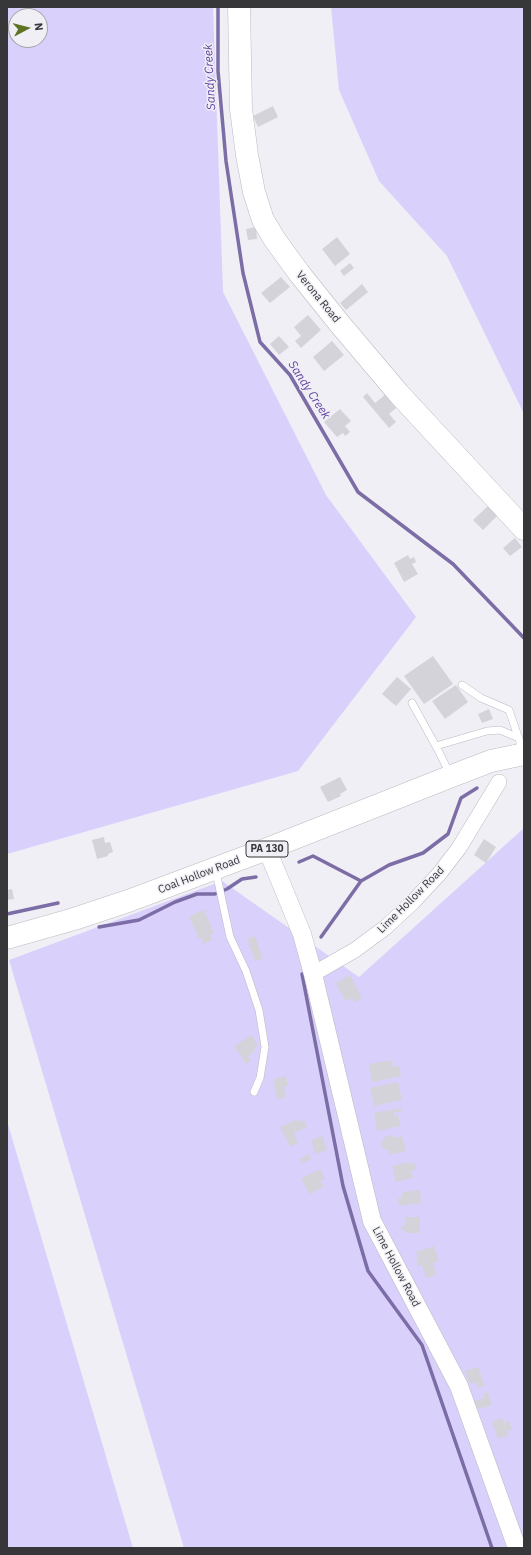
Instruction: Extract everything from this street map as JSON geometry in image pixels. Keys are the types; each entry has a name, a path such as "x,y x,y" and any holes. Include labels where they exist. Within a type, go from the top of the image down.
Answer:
{"main road":[{"name":"Verona Road","path":"239,7 241,109 248,162 254,192 263,220 275,240 299,273 339,323 399,394 524,529"},
{"name":"Coal Hollow Road","path":"7,938 217,875 267,849 522,748"}],"street":[{"name":"Lime Hollow Road","path":"313,974 355,950 386,927 434,880 459,848 499,782"},
{"name":"Lime Hollow Road","path":"267,849 302,934 313,974 372,1221 459,1386 517,1548"}],"lane":[{"path":"462,685 481,698 509,710 522,748"},
{"path":"412,703 451,776"},
{"path":"436,746 500,730 522,748"},
{"path":"217,875 230,937 246,971 259,1010 265,1047 260,1078 254,1092"}],"shaded area":[{"path":"7,7 213,7 223,292 326,495 416,617 298,771 7,854"},
{"path":"331,7 524,7 524,414 447,256 379,181 339,90"},
{"path":"524,828 524,1548 184,1548 9,960 222,881 359,977"},
{"path":"7,1121 133,1548 7,1548"}],"building":[{"path":"273,106 278,117 258,127 253,116"},
{"path":"256,227 257,239 248,240 246,229"},
{"path":"337,237 350,254 335,266 322,249"},
{"path":"350,263 354,268 344,276 340,271"},
{"path":"281,277 290,287 270,303 261,293"},
{"path":"362,284 368,292 346,310 340,303"},
{"path":"308,315 321,330 301,348 295,341 301,336 294,327"},
{"path":"279,336 289,347 279,355 270,344"},
{"path":"332,341 344,355 324,371 313,357"},
{"path":"367,393 375,403 385,395 396,408 389,414 396,422 389,428 363,397"},
{"path":"340,409 351,421 345,426 350,432 345,436 343,433 337,437 324,422"},
{"path":"489,505 498,515 483,530 473,520"},
{"path":"515,538 522,547 510,556 503,548"},
{"path":"408,555 410,559 414,557 416,562 412,564 418,574 404,582 394,563"},
{"path":"433,656 453,684 424,704 404,676"},
{"path":"397,677 411,689 396,706 382,694"},
{"path":"456,685 468,702 445,719 432,701"},
{"path":"489,709 493,719 482,723 478,714"},
{"path":"340,777 347,790 340,794 341,796 328,802 320,787"},
{"path":"104,837 105,843 110,842 113,852 108,854 108,856 97,859 92,840"},
{"path":"484,839 496,847 486,863 474,855"},
{"path":"12,889 14,899 7,900 7,890"},
{"path":"204,910 214,933 210,935 212,940 203,944 201,938 199,939 189,916"},
{"path":"255,936 263,959 255,961 247,939"},
{"path":"350,975 362,998 355,1002 352,998 345,1001 336,983"},
{"path":"252,1035 258,1046 254,1048 256,1050 248,1056 251,1061 246,1064 234,1046"},
{"path":"392,1060 393,1067 399,1066 401,1076 372,1082 369,1064"},
{"path":"286,1076 288,1086 284,1087 286,1098 277,1099 273,1079"},
{"path":"398,1082 402,1100 374,1106 370,1088"},
{"path":"401,1108 402,1111 394,1113 394,1116 398,1115 401,1126 377,1131 374,1113"},
{"path":"297,1119 298,1122 304,1120 307,1127 294,1133 298,1143 290,1147 280,1127"},
{"path":"393,1135 394,1138 402,1136 406,1151 389,1155 388,1149 383,1150 381,1141 385,1140 384,1137"},
{"path":"323,1136 327,1150 315,1154 311,1140"},
{"path":"309,1154 311,1159 303,1163 300,1159"},
{"path":"409,1162 409,1164 415,1163 416,1169 411,1171 413,1178 396,1182 392,1166"},
{"path":"320,1169 325,1179 320,1181 324,1187 309,1194 301,1178"},
{"path":"420,1190 421,1203 399,1206 398,1198 402,1198 402,1192"},
{"path":"405,1217 420,1217 420,1233 405,1233 405,1230 401,1231 401,1226 405,1225"},
{"path":"434,1246 439,1261 433,1263 436,1275 426,1278 422,1265 418,1266 416,1258 418,1257 416,1252"},
{"path":"478,1367 485,1386 478,1388 476,1382 470,1384 465,1371"},
{"path":"488,1392 492,1405 477,1409 475,1401 484,1398 483,1394"},
{"path":"502,1418 504,1423 509,1421 512,1430 507,1431 509,1435 498,1439 492,1422"}],"waterway":[{"name":"Sandy Creek","path":"218,7 218,71 226,161 243,273 260,342 290,375 358,492 453,564 524,638"},
{"path":"321,937 361,881 389,865 423,853 448,834 461,798 477,788"},
{"path":"299,862 313,856 361,881"},
{"path":"99,927 139,920 175,902 197,894 215,894 227,889 242,879 256,877"},
{"path":"7,914 58,903"},
{"path":"302,974 343,1186 368,1271 422,1345 492,1548"}]}
